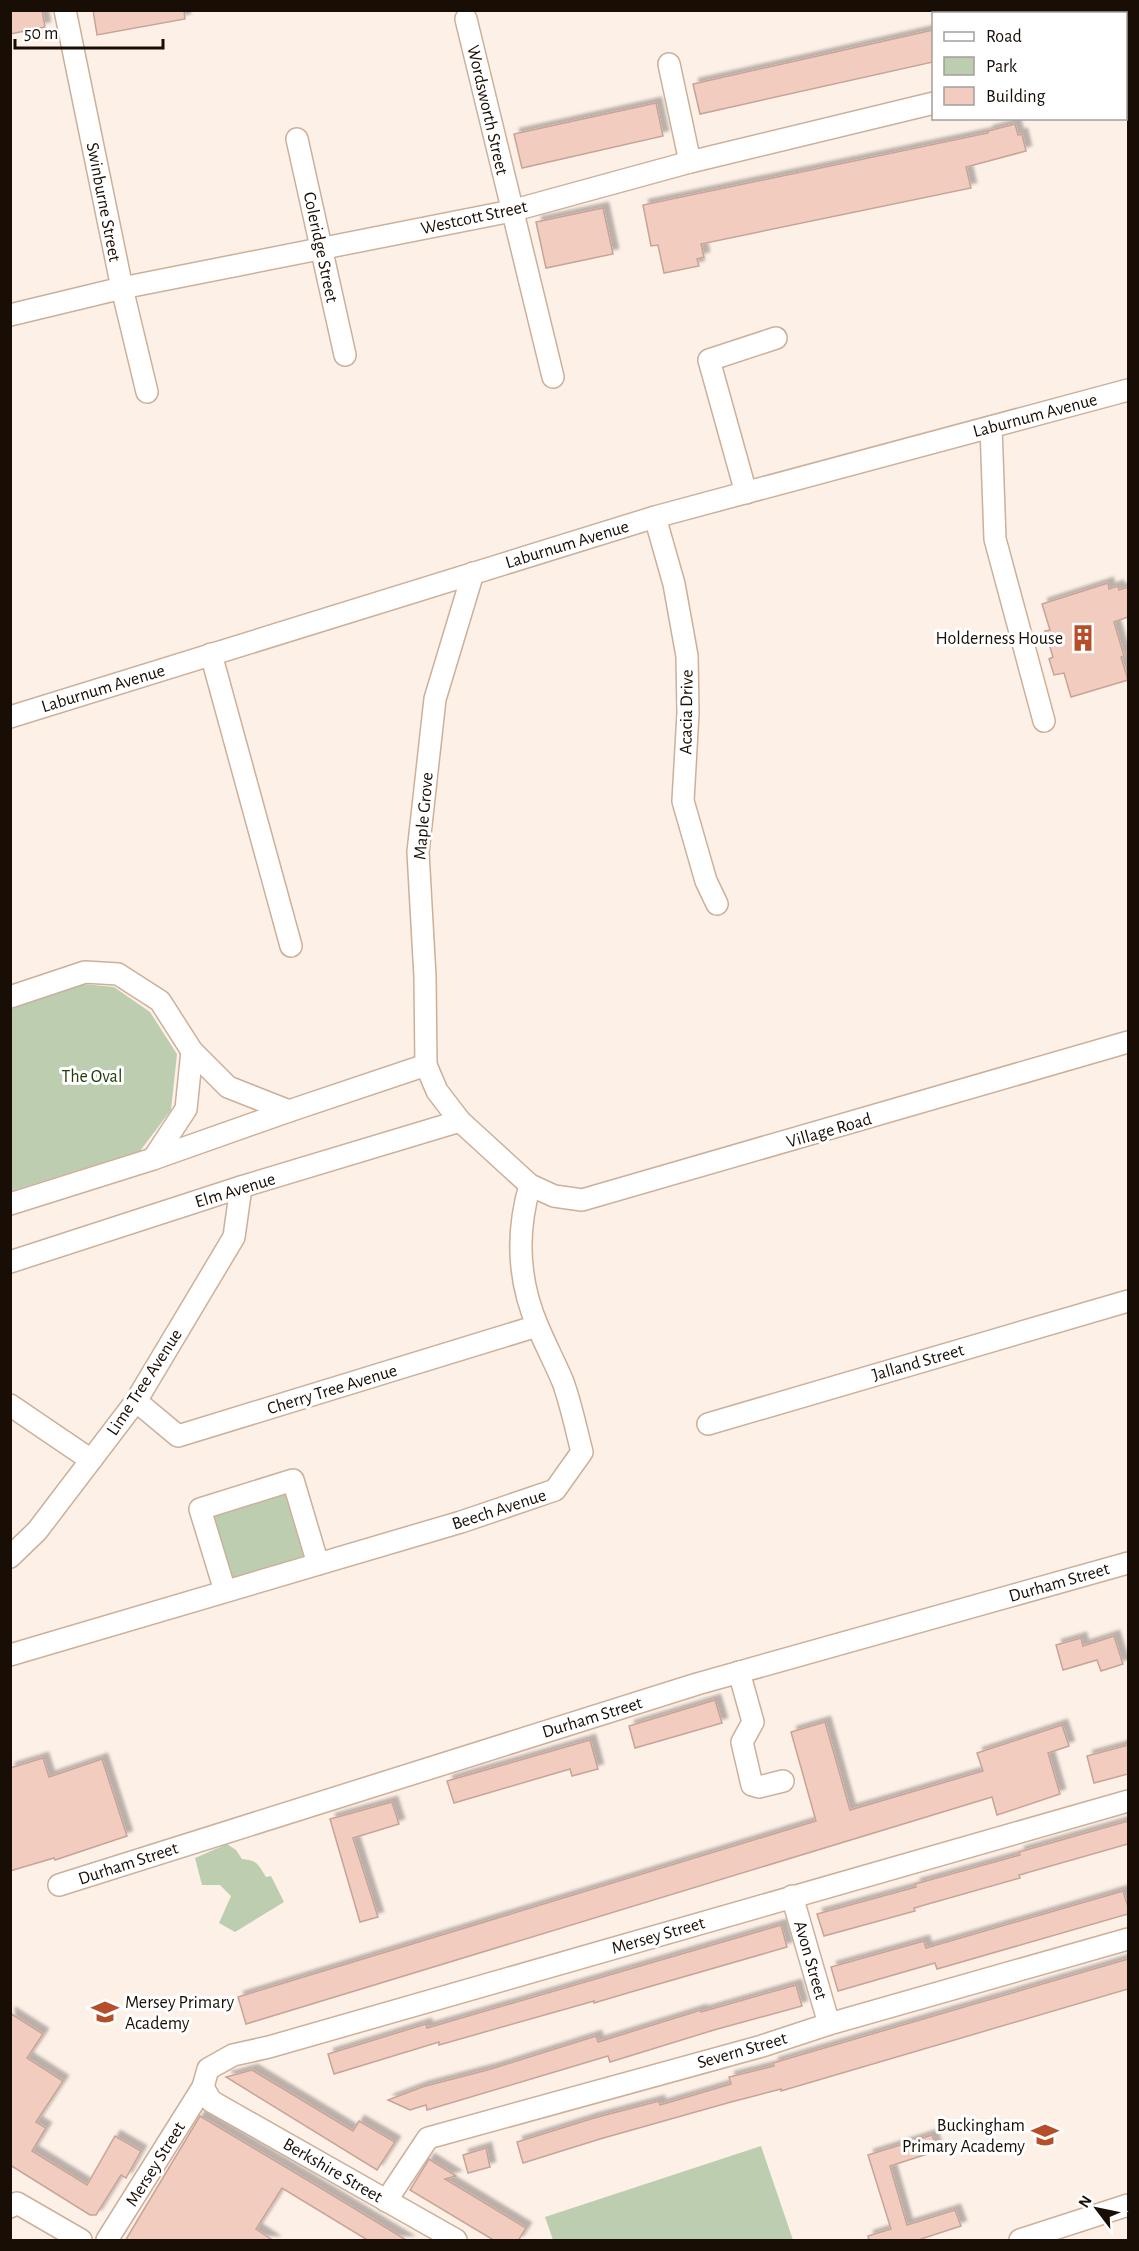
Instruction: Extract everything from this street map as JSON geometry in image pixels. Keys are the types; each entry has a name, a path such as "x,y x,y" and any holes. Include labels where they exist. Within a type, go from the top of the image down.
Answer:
{"street":[{"name":"Swinburne Street","path":"65,10 122,288 147,392"},
{"name":"Wordsworth Street","path":"466,18 553,376"},
{"path":"669,64 690,162"},
{"name":"Westcott Street","path":"10,315 122,288 512,211 690,162 932,103"},
{"name":"Coleridge Street","path":"297,139 345,355"},
{"path":"746,493 709,360 776,338"},
{"name":"Laburnum Avenue","path":"10,717 656,517 1128,390"},
{"path":"991,428 995,539 1044,721"},
{"name":"Acacia Drive","path":"656,517 674,585 687,656 688,713 683,801 706,881 717,904"},
{"name":"Maple Grove","path":"426,1065 425,977 418,852 435,699 473,573"},
{"path":"211,654 291,946"},
{"path":"10,997 85,972 118,974 160,1001 192,1051 228,1087 289,1111"},
{"name":"Village Road","path":"530,1185 554,1196 582,1200 1128,1042"},
{"path":"153,1160 186,1109 192,1051"},
{"path":"10,1204 153,1160 426,1065 437,1091 460,1121 530,1185"},
{"name":"Elm Avenue","path":"10,1262 241,1187 460,1121"},
{"name":"Beech Avenue","path":"10,1655 461,1522 555,1490 582,1452 563,1383 537,1326 525,1290 520,1235 523,1208 530,1185"},
{"name":"Lime Tree Avenue","path":"10,1557 37,1531 136,1401 234,1237 241,1187"},
{"name":"Jalland Street","path":"708,1424 1128,1301"},
{"name":"Cherry Tree Avenue","path":"136,1401 178,1436 537,1326"},
{"path":"10,1406 92,1460"},
{"path":"225,1591 200,1509 293,1480 318,1564"},
{"name":"Durham Street","path":"59,1885 739,1672 1128,1563"},
{"path":"739,1672 753,1722 742,1742 752,1785 759,1787 783,1781"},
{"name":"Mersey Street","path":"107,2241 207,2094 208,2069 233,2055 269,2047 1128,1801"},
{"name":"Avon Street","path":"792,1896 829,2024"},
{"name":"Severn Street","path":"386,2201 428,2138 762,2046 829,2024 1128,1939"},
{"name":"Berkshire Street","path":"207,2094 456,2241"},
{"path":"14,2205 81,2241"},
{"path":"1020,2241 1128,2205"}],"green space":[{"name":"The Oval","path":"84,984 114,987 150,1012 177,1054 171,1110 140,1151 11,1191 11,1009"},
{"path":"285,1494 304,1556 231,1579 213,1516"},
{"path":"227,1844 236,1850 242,1859 257,1864 266,1877 271,1876 284,1902 235,1932 219,1923 231,1896 220,1885 202,1885 195,1858"},
{"path":"761,2146 793,2240 553,2240 545,2217"}],"building":[{"path":"10,10 42,10 45,27 10,34"},
{"path":"93,10 184,10 185,19 97,35"},
{"path":"932,30 932,62 700,114 693,84"},
{"path":"656,103 663,136 522,168 514,134"},
{"path":"1015,124 1018,135 1022,134 1026,151 966,167 971,188 701,244 704,257 697,259 699,266 664,273 658,245 651,246 643,205 988,133 988,131"},
{"path":"603,208 613,254 546,268 536,222"},
{"name":"Holderness House","path":"1108,583 1109,589 1118,586 1119,590 1128,587 1128,617 1114,622 1128,680 1071,697 1064,673 1054,675 1049,659 1053,657 1045,631 1050,630 1042,604"},
{"path":"1114,1636 1123,1664 1101,1671 1097,1660 1063,1670 1056,1645 1081,1638 1083,1646"},
{"path":"715,1700 722,1723 635,1748 629,1726"},
{"path":"825,1722 850,1810 983,1771 977,1753 1062,1725 1069,1746 1048,1753 1060,1794 997,1815 992,1797 246,2024 238,1997 816,1821 791,1732"},
{"path":"590,1740 598,1769 572,1776 570,1769 454,1803 447,1781"},
{"path":"1128,1745 1128,1774 1094,1783 1087,1756"},
{"path":"43,1758 49,1777 102,1759 127,1836 55,1860 54,1858 10,1871 10,1768"},
{"path":"392,1802 399,1824 353,1838 378,1917 360,1922 330,1819"},
{"path":"1128,1821 1128,1844 914,1908 915,1911 824,1936 817,1914 916,1887 915,1884 1020,1855 1019,1852"},
{"path":"1123,1891 1128,1914 937,1969 935,1963 838,1991 831,1967 924,1941 926,1948"},
{"path":"781,1925 787,1947 594,2003 594,2001 439,2045 439,2042 334,2074 328,2054 426,2024 427,2028"},
{"path":"1128,1959 1128,1989 781,2091 781,2089 731,2102 523,2163 517,2142 594,2118 659,2101 660,2105 731,2084 729,2077 774,2066 773,2063"},
{"path":"796,1985 802,2006 610,2062 608,2056 427,2110 426,2105 410,2110 388,2100 422,2087 491,2069 596,2036 598,2042 701,2010 701,2012"},
{"path":"10,2013 43,2034 27,2058 63,2081 36,2122 46,2128 32,2151 87,2185 115,2136 141,2151 126,2178 121,2175 96,2215 90,2215 10,2165"},
{"path":"252,2070 353,2131 359,2121 395,2142 377,2170 226,2077"},
{"path":"200,2116 408,2241 369,2241 282,2188 256,2229 274,2241 125,2241"},
{"path":"932,2135 937,2151 890,2166 907,2225 955,2210 961,2226 915,2241 869,2241 868,2236 891,2229 868,2155"},
{"path":"486,2148 490,2167 468,2173 463,2155"},
{"path":"429,2159 456,2176 445,2179 526,2228 518,2241 495,2241 410,2190"}],"place":[{"name":"Holderness House","path":"1083,638"},
{"name":"Mersey Primary Academy","path":"105,2012"},
{"name":"Buckingham Primary Academy","path":"1045,2135"}]}
